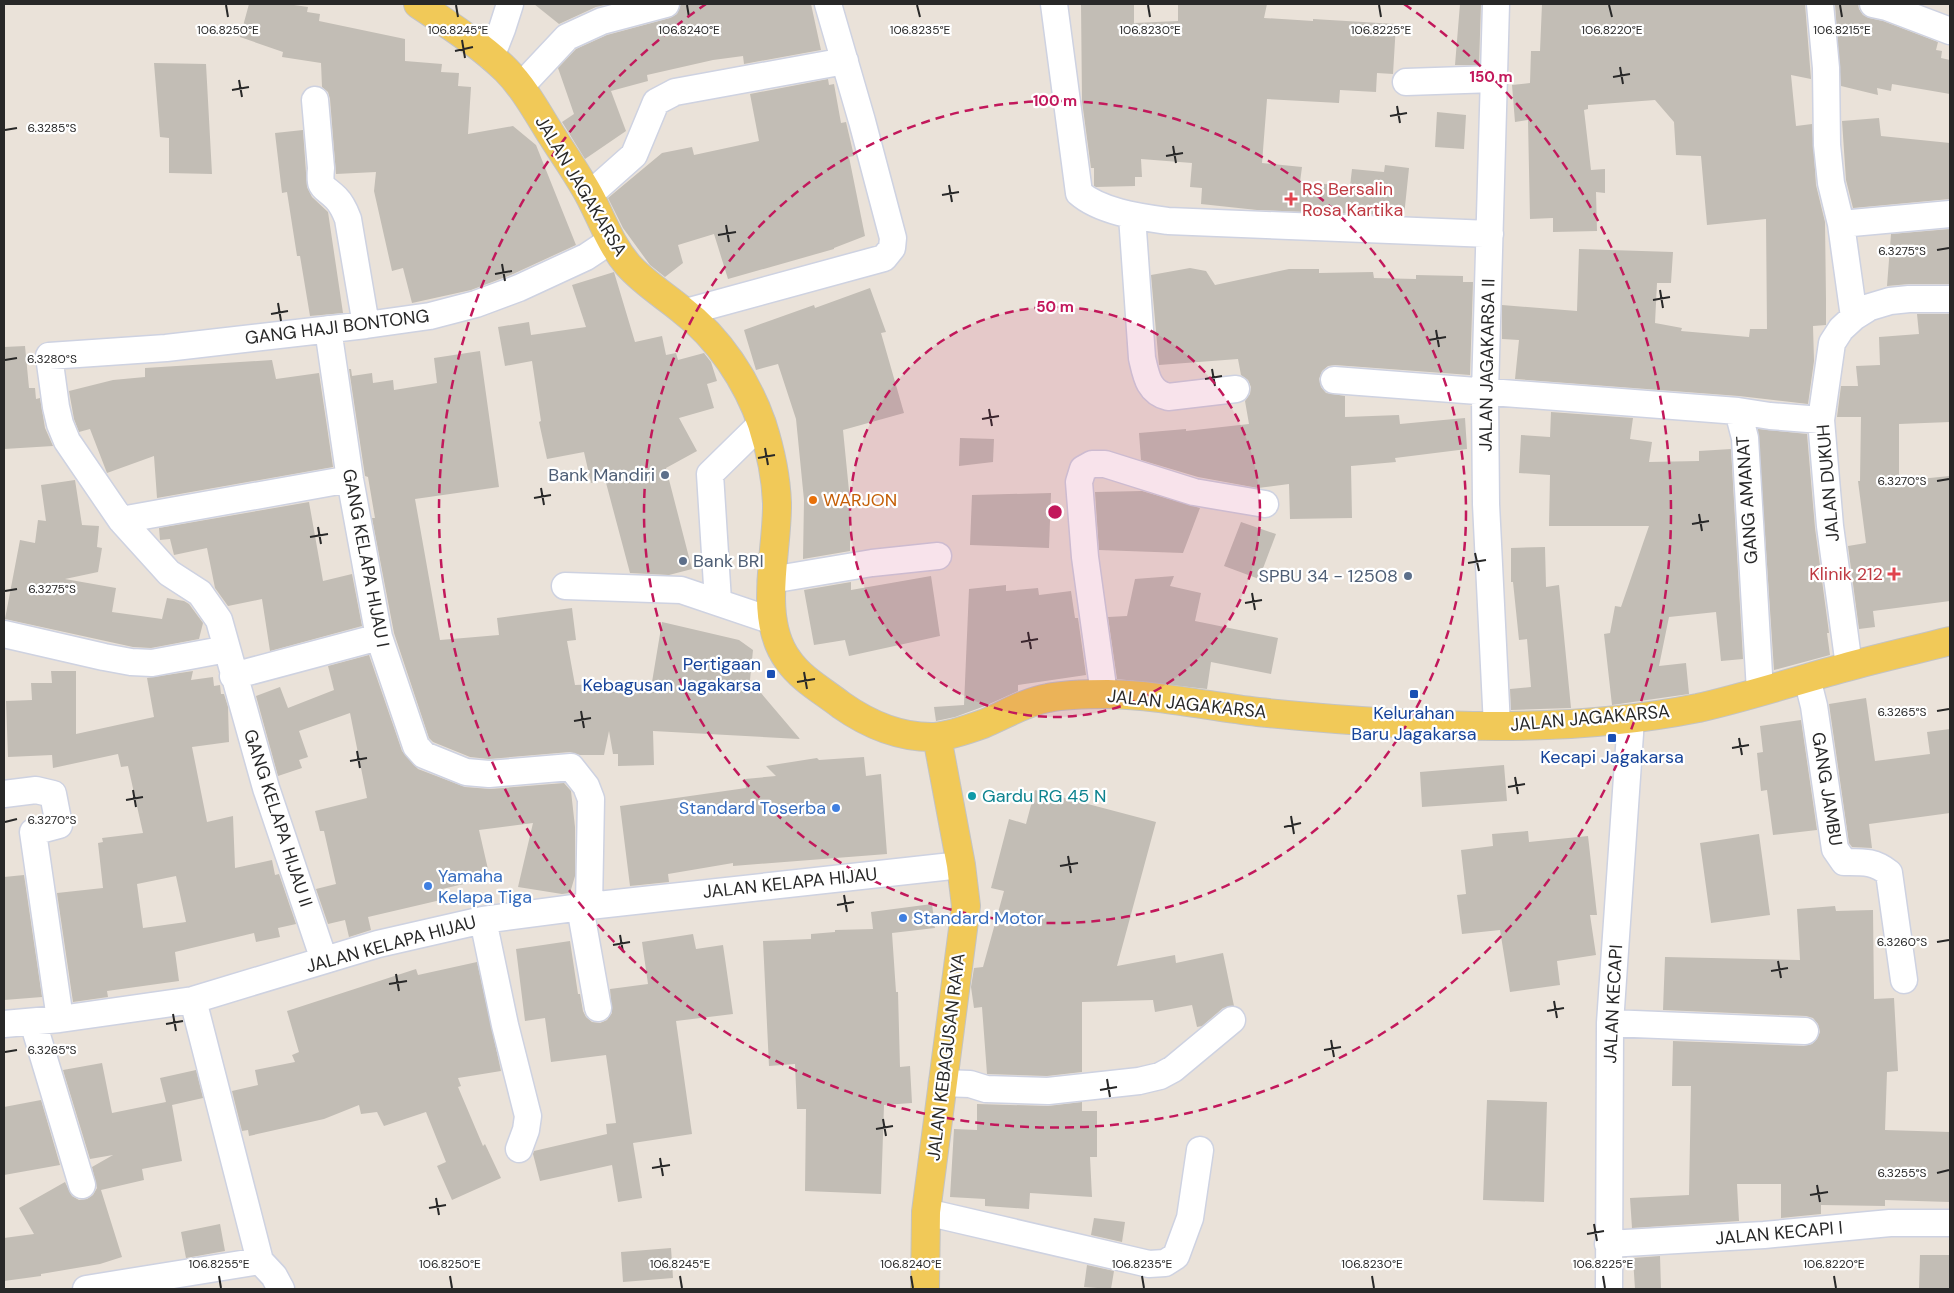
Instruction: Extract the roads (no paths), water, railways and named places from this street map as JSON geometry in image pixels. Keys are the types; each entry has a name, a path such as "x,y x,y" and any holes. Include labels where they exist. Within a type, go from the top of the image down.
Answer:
{"main road":[{"name":"JALAN JAGAKARSA","path":"432,8 506,69 521,86 589,195 610,241 630,268 663,296 686,312 718,346 746,388 762,424 772,464 776,501 771,580 773,621 778,642 789,662 810,682 856,716 898,733 937,737 982,724 1021,706 1048,698 1126,694 1255,711 1361,722 1497,726 1631,719 1692,709 1849,666 1950,641"},
{"name":"JALAN KEBAGUSAN RAYA","path":"925,1289 926,1212 966,906 961,865 937,737"}],"street":[{"path":"491,57 510,4"},
{"path":"521,86 567,37 602,21 666,4"},
{"path":"686,312 884,258 892,248 893,238 828,4"},
{"path":"1054,4 1079,193 1088,200 1132,216 1168,221 1490,234"},
{"name":"JALAN JAGAKARSA II","path":"1496,4 1486,393 1486,504 1497,726"},
{"path":"1820,4 1826,68 1831,183 1840,224 1854,317"},
{"path":"1873,4 1950,31"},
{"path":"589,195 634,155 656,102 675,92 845,61"},
{"path":"1406,82 1494,79"},
{"path":"315,100 321,168 320,180 322,187 336,197 348,219 366,325"},
{"path":"1840,224 1950,214"},
{"path":"1132,216 1142,358 1147,380 1159,395 1168,397 1236,389"},
{"name":"GANG HAJI BONTONG","path":"49,356 166,348 430,316 476,304 519,288 586,257 610,241"},
{"name":"JALAN DUKUH","path":"1849,666 1830,526 1821,420 1832,344 1841,329 1854,317 1870,307 1890,301 1909,299 1950,300"},
{"name":"GANG KELAPA HIJAU I","path":"328,329 350,479 379,637 416,746 424,755 466,772 489,774 571,767 586,786 591,799 584,906"},
{"name":"GANG KELAPA HIJAU II","path":"49,356 56,407 67,441 121,520 169,573 200,594 219,620 233,676 266,788 324,960"},
{"name":"GANG AMANAT","path":"1334,380 1738,411 1745,438 1760,691"},
{"path":"1738,411 1770,416 1821,420"},
{"path":"718,601 710,474 762,424"},
{"path":"1104,694 1084,557 1079,482 1083,469 1092,464 1106,464 1194,492 1265,504"},
{"path":"121,520 350,479"},
{"path":"771,580 938,556"},
{"path":"565,586 681,590 773,621"},
{"path":"4,634 104,658 145,663 227,649"},
{"path":"233,676 379,637"},
{"name":"GANG JAMBU","path":"1808,678 1814,706 1835,849 1840,859 1844,862 1866,862 1879,865 1889,872 1904,980"},
{"name":"JALAN KECAPI","path":"1609,1289 1610,1023 1631,719"},
{"path":"4,794 36,790 53,794 56,806 59,825 33,832 60,1019"},
{"name":"JALAN KELAPA HIJAU","path":"4,1024 60,1019 193,1000 324,960 418,934 483,920 584,906 961,865"},
{"path":"584,906 598,1008"},
{"path":"483,920 505,1025 528,1116 526,1130 519,1149"},
{"path":"193,1000 260,1261 274,1276 281,1289"},
{"path":"942,1083 970,1084 986,1089 1048,1091 1140,1081 1160,1076 1173,1069 1232,1020"},
{"path":"32,1022 82,1185"},
{"path":"1610,1023 1805,1031"},
{"path":"926,1212 1149,1264 1165,1263 1176,1256 1190,1218 1200,1150"},
{"name":"JALAN KECAPI I","path":"1608,1244 1744,1237 1890,1223 1950,1223"},
{"path":"86,1289 260,1261"}],"place":[{"name":"RS Bersalin Rosa Kartika","path":"1291,199"},
{"name":"Bank Mandiri","path":"665,475"},
{"name":"WARJON","path":"813,500"},
{"name":"Bank BRI","path":"683,561"},
{"name":"Klinik 212","path":"1894,574"},
{"name":"SPBU 34 - 12508","path":"1408,576"},
{"name":"Pertigaan Kebagusan Jagakarsa","path":"771,674"},
{"name":"Kelurahan Baru Jagakarsa","path":"1414,694"},
{"name":"Kecapi Jagakarsa","path":"1612,738"},
{"name":"Gardu RG 45 N","path":"972,796"},
{"name":"Standard Toserba","path":"836,808"},
{"name":"Yamaha Kelapa Tiga","path":"428,886"},
{"name":"Standard Motor","path":"903,918"}]}
